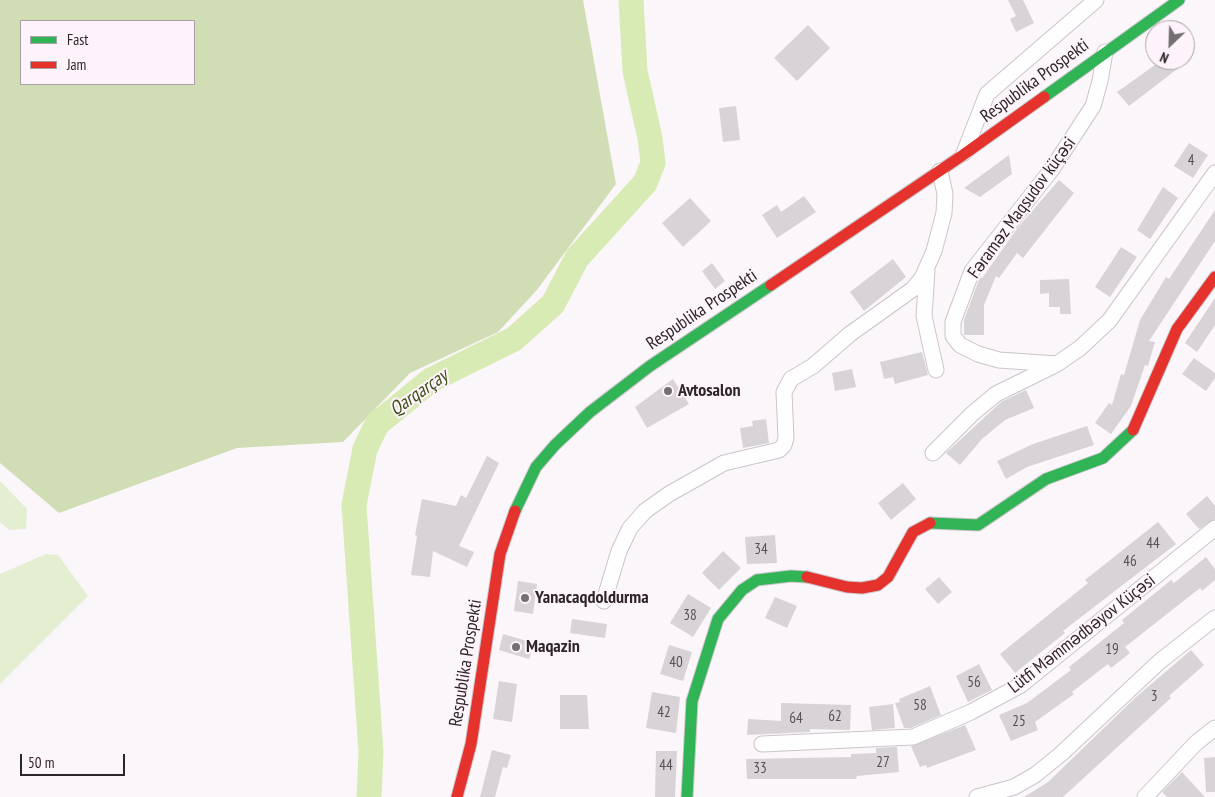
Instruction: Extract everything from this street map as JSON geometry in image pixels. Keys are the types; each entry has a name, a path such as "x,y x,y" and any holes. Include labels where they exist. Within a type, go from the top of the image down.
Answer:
{"main road":[{"name":"Respublika Prospekti","path":"457,797 471,744 500,554 520,498 536,467 555,445 590,412 650,366 940,171 1179,0"},
{"path":"687,797 692,701 718,619 742,590 756,580 791,576 814,578 847,587 862,588 878,585 888,577 913,532 928,523 962,526 978,525 1046,479 1103,458 1135,428 1177,329 1215,277"}],"street":[{"path":"963,155 987,94 1096,0"},
{"name":"Fəraməz Maqsudov küçəsi","path":"1057,364 999,360 978,354 960,345 953,336 953,322 972,271 1052,170 1093,106 1105,52"},
{"path":"936,370 924,316 928,267 944,213 945,194 940,171"},
{"path":"933,453 972,414 996,394 1020,384 1057,364 1080,348 1109,321 1215,173"},
{"path":"604,601 620,551 630,528 645,511 669,494 724,462 779,450 784,445 786,438 784,392 792,379 797,374 813,366 850,334 913,289 928,267"},
{"name":"Lütfi Məmmədbəyov Küçəsi","path":"762,744 913,738 972,712 1021,685 1215,528"},
{"path":"977,797 1014,787 1035,775 1061,754 1159,662 1215,618"},
{"path":"1144,797 1196,743 1215,728"}],"green space":[{"path":"0,0 583,0 616,184 536,291 498,332 410,373 343,442 237,448 59,513 0,463"},
{"path":"0,481 27,509 26,529 9,530 0,522"},
{"path":"46,554 58,555 88,596 0,684 0,574"}],"building":[{"path":"1008,0 1023,0 1034,23 1016,32 1010,19 1016,16"},
{"path":"808,25 830,48 797,81 774,58"},
{"path":"1148,70 1176,70 1129,106 1117,92"},
{"path":"736,106 740,140 723,142 719,108"},
{"path":"1189,143 1208,155 1193,178 1174,166"},
{"path":"1009,155 1012,174 980,197 964,188"},
{"path":"1059,180 1074,193 1023,258 1017,253 999,278 996,276 984,305 984,335 964,335 964,320 980,277 982,278 1019,226"},
{"path":"1163,187 1178,198 1150,239 1137,230"},
{"path":"804,196 816,212 777,238 762,215 777,205 781,212"},
{"path":"690,198 711,221 683,247 662,223"},
{"path":"1215,210 1215,241 1149,341 1155,342 1148,366 1145,365 1131,406 1111,434 1095,423 1109,403 1112,405 1121,374 1124,375 1140,320 1166,277 1169,279"},
{"path":"1121,247 1137,257 1110,297 1095,287"},
{"path":"893,259 906,277 864,311 850,292"},
{"path":"712,263 725,281 715,289 702,271"},
{"path":"1069,279 1071,314 1060,314 1060,307 1049,307 1049,293 1040,294 1040,280"},
{"path":"1215,298 1215,325 1197,352 1185,343"},
{"path":"922,352 928,375 895,384 893,377 884,379 880,362"},
{"path":"1194,358 1215,373 1215,378 1206,391 1182,374"},
{"path":"852,369 856,387 835,391 832,373"},
{"name":"Avtosalon","path":"673,379 689,404 647,428 635,407"},
{"path":"1026,390 1034,408 1005,420 982,439 960,465 946,453 1001,402"},
{"path":"766,419 769,443 743,448 740,428 753,426 752,421"},
{"path":"1087,426 1094,445 1027,467 1006,479 997,461 1033,444"},
{"path":"487,456 499,463 459,546 474,552 467,567 433,551 430,577 411,575 417,536 415,535 422,499 456,506 461,495 466,498"},
{"path":"903,483 916,499 891,520 878,503"},
{"path":"1207,496 1215,506 1215,519 1199,529 1186,514"},
{"path":"1158,522 1176,544 1063,631 1065,633 1015,673 1000,654 1088,583 1085,580"},
{"path":"775,535 777,563 747,564 745,537"},
{"path":"723,551 741,568 719,590 702,573"},
{"path":"1206,557 1215,569 1215,580 1202,591 1200,588 1125,647 1130,653 1111,668 1108,664 1072,692 1074,694 1035,722 1038,730 1011,741 999,715 1027,703 1071,670 1069,667 1124,623 1122,620 1171,580 1174,583"},
{"path":"939,577 952,592 938,604 925,589"},
{"name":"Yanacaqdoldurma","path":"518,581 537,584 533,614 514,611"},
{"path":"688,594 711,608 693,637 670,623"},
{"path":"775,597 797,606 787,628 765,618"},
{"path":"572,619 607,624 605,638 570,633"},
{"name":"Maqazin","path":"503,634 534,643 529,659 499,650"},
{"path":"669,645 692,652 683,681 660,674"},
{"path":"1191,650 1204,665 1169,696 1171,698 1063,797 1024,797 1048,782 1135,698"},
{"path":"979,664 992,690 968,702 956,676"},
{"path":"499,681 517,684 512,722 493,719"},
{"path":"930,686 941,715 911,728 904,728 895,703 900,702 899,699"},
{"path":"652,692 680,697 676,733 646,728"},
{"path":"560,695 587,695 589,729 560,729"},
{"path":"781,703 851,705 850,730 810,729 810,732 747,735 748,719 781,721"},
{"path":"893,704 895,728 872,730 869,707"},
{"path":"965,725 976,750 927,768 926,765 920,767 911,746"},
{"path":"897,747 899,772 857,776 856,779 747,779 746,759 851,757 851,754 876,753 876,748"},
{"path":"492,750 511,755 507,768 503,767 495,797 480,797"},
{"path":"656,751 677,751 675,797 655,797"},
{"path":"1215,757 1215,792 1206,792 1204,758"},
{"path":"1182,772 1205,797 1167,797 1162,792"}],"waterway":[{"name":"Qarqarçay","path":"369,797 371,752 354,505 365,449 377,424 431,380 514,339 553,304 577,258 645,183 653,163 650,138 635,71 631,0"}],"traffic: fast":[{"path":"1044,97 1179,0"},
{"path":"515,511 536,467 555,445 590,412 650,366 771,285"},
{"path":"930,523 978,525 1046,479 1103,458 1133,430"},
{"path":"687,797 692,701 718,619 742,590 757,580 791,576 807,577"}],"traffic: jam":[{"path":"771,285 963,155 1044,97"},
{"path":"1133,430 1177,329 1215,277"},
{"path":"457,797 471,744 500,554 515,511"},
{"path":"807,577 847,587 862,588 878,585 888,577 913,532 930,523"}],"place":[{"name":"Avtosalon","path":"668,391"},
{"name":"Yanacaqdoldurma","path":"525,598"},
{"name":"Maqazin","path":"516,647"}]}
